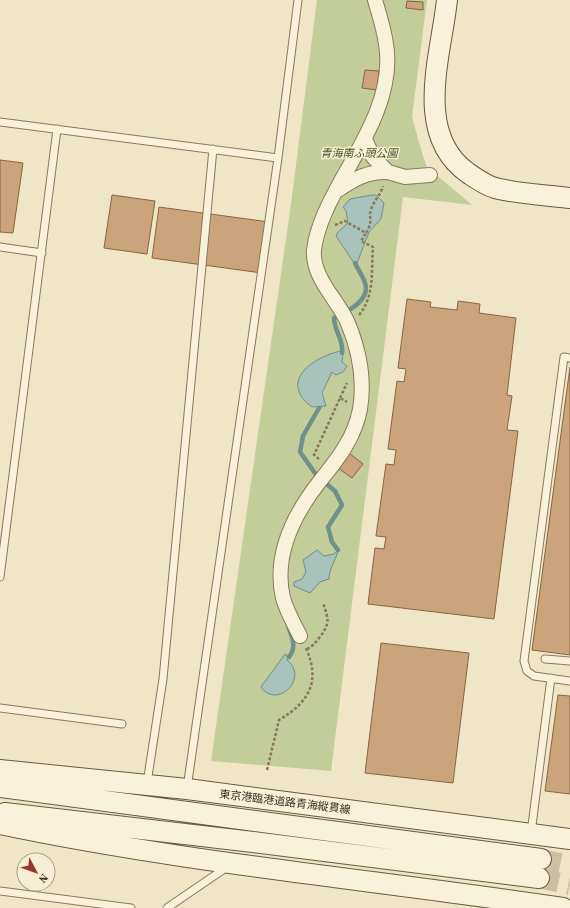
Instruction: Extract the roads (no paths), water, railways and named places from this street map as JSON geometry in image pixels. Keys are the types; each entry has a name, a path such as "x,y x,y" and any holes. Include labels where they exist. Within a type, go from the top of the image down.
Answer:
{"street":[{"path":"300,636 283,597 282,554 289,530 315,487 346,448 360,409 361,383 359,353 348,324 315,264 314,250 324,217 336,191 365,139 383,94 387,69 386,45 375,0"},
{"path":"447,0 435,88 435,108 438,135 447,152 457,164 467,172 482,182 494,187 570,198"},
{"path":"365,139 373,157 388,172"},
{"path":"336,191 374,171 388,172 405,177 430,174"},
{"name":"東京港臨港道路青海縦貫線","path":"0,770 187,789 536,834 569,843"},
{"path":"0,788 541,859"},
{"path":"0,813 253,842 539,878"},
{"path":"0,824 114,846 232,864 557,907 570,893"}],"lane":[{"path":"187,789 278,158 298,0"},
{"path":"0,122 278,158"},
{"path":"0,577 57,129"},
{"path":"147,784 163,679 213,149"},
{"path":"0,247 42,253"},
{"path":"570,358 564,357 524,661 527,671 534,676 570,681"},
{"path":"546,659 570,661"},
{"path":"536,834 551,678"},
{"path":"0,708 122,724"},
{"path":"167,908 232,864"},
{"path":"0,891 131,908"}],"water":[{"path":"376,195 384,203 381,219 369,232 357,263 354,263 336,236 338,232 348,223 346,211 343,207 350,199"},
{"path":"341,351 343,354 342,362 347,366 343,372 336,375 332,372 322,393 326,406 312,407 302,398 298,389 299,380 303,372 319,359"},
{"path":"317,550 324,556 334,554 338,550 330,571 329,579 320,582 310,593 294,586 294,582 302,579 306,572 303,560"},
{"path":"285,654 289,657 287,660 293,667 295,675 293,683 289,689 282,693 275,695 268,693 261,687"}],"waterway":[{"path":"342,353 342,344 334,323 334,318 345,313 356,305 361,300 366,289 364,280 355,263"},
{"path":"319,408 303,436 300,452 317,476 335,491 342,505 328,527 332,542 338,550"},
{"path":"288,626 293,646 289,657"}],"tunnel":[{"path":"541,859 570,865"},
{"path":"539,878 570,885"}],"park label":[{"name":"青海南ふ頭公園","path":"359,153"}]}
